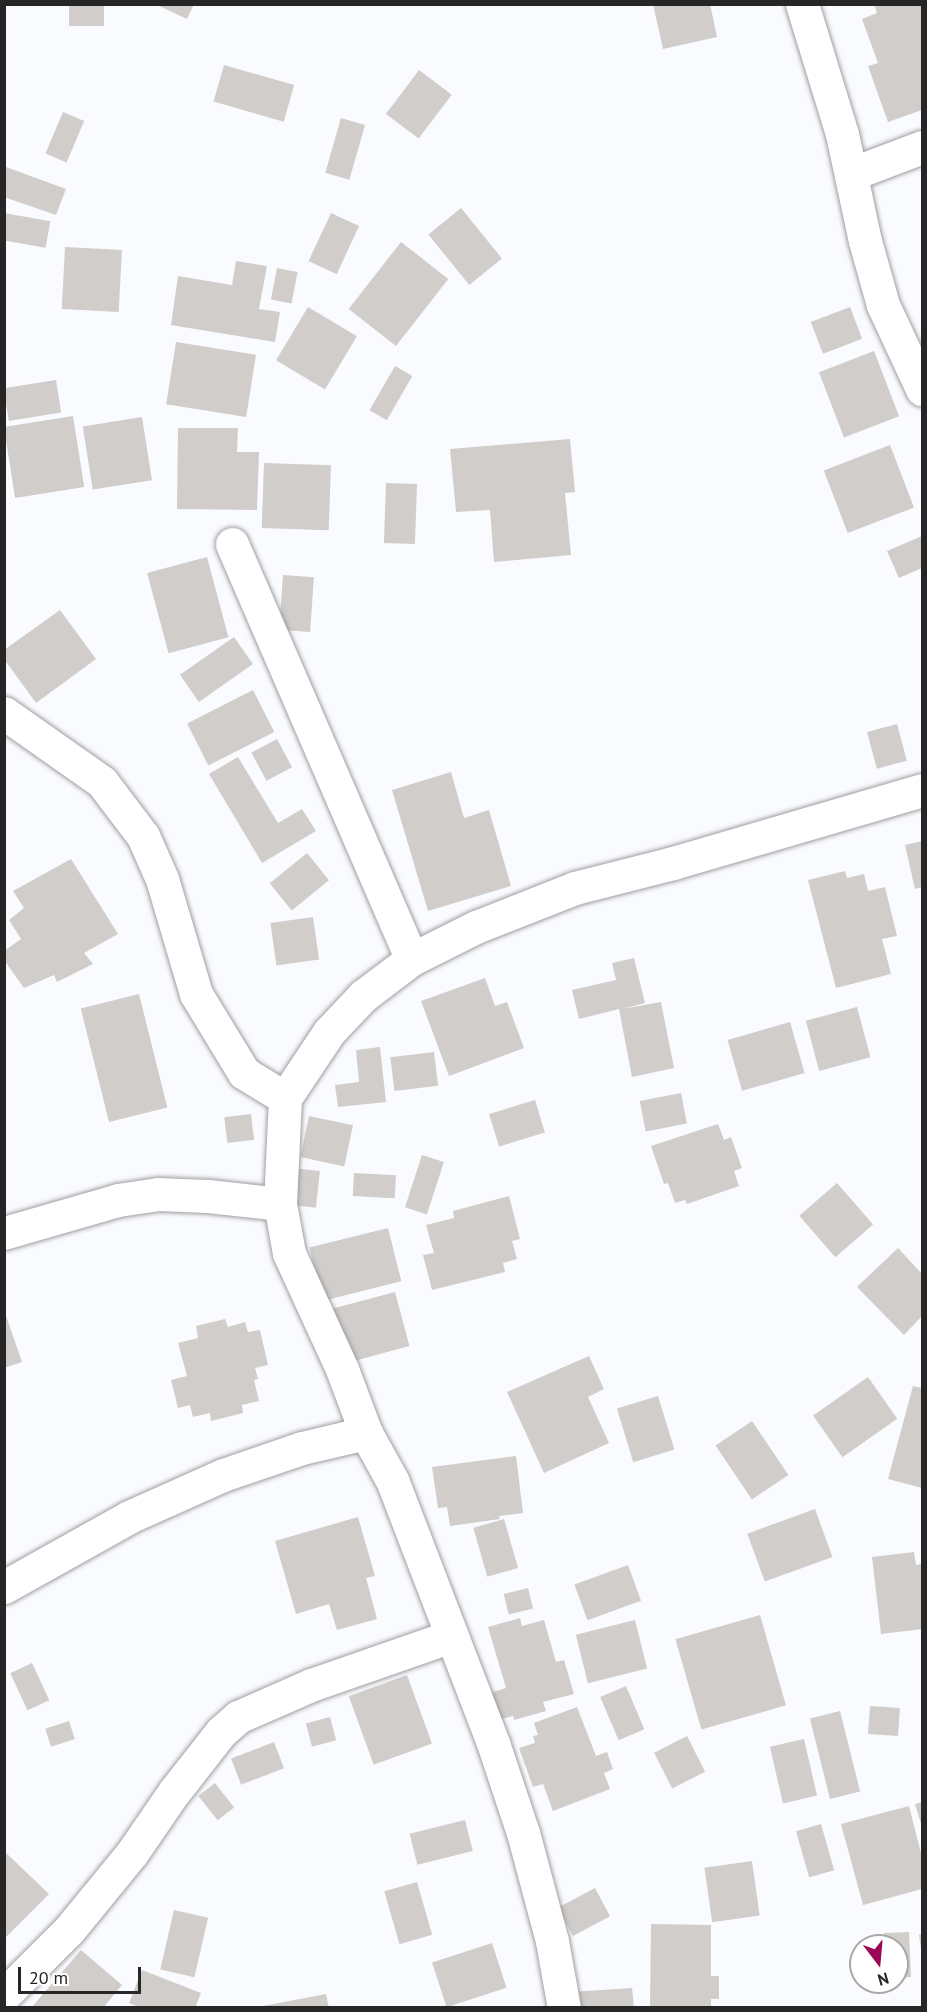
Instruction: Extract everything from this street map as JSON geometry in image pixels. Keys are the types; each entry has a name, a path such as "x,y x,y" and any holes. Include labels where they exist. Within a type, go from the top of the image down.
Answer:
{"street":[{"path":"802,4 842,134 865,242 884,305 922,389"},
{"path":"851,174 922,147"},
{"path":"232,544 412,959"},
{"path":"5,715 102,782 144,836 162,879 196,994 244,1073 285,1098"},
{"path":"564,2007 552,1941 523,1833 493,1743 393,1482 366,1433 342,1369 289,1253 280,1204 285,1098 329,1032 363,996 412,959 476,927 575,888 673,863 922,790"},
{"path":"4,1233 118,1200 158,1194 208,1196 280,1204"},
{"path":"4,1587 129,1517 224,1475 302,1448 366,1433"},
{"path":"4,1995 69,1930 132,1853 174,1792 221,1732 238,1717 311,1685 452,1636"}],"building":[{"path":"69,4 104,4 104,26 69,26"},
{"path":"155,4 194,4 187,19"},
{"path":"653,4 710,4 717,37 663,49"},
{"path":"874,4 922,4 922,110 888,122 868,66 878,63 862,19 877,13"},
{"path":"224,65 294,85 284,122 214,102"},
{"path":"419,70 452,95 419,139 386,114"},
{"path":"63,112 84,121 67,162 45,153"},
{"path":"341,118 365,125 349,180 325,173"},
{"path":"6,167 66,189 56,215 4,197"},
{"path":"461,208 502,259 469,285 428,234"},
{"path":"4,213 50,221 46,248 4,240"},
{"path":"331,213 359,226 337,274 309,261"},
{"path":"401,242 448,279 396,346 349,309"},
{"path":"65,247 122,250 119,312 62,309"},
{"path":"236,261 267,266 259,309 280,312 275,342 171,325 178,276 232,285"},
{"path":"277,268 298,272 292,303 271,299"},
{"path":"308,307 357,336 325,390 276,360"},
{"path":"850,307 862,339 823,354 811,322"},
{"path":"176,342 256,355 246,417 166,404"},
{"path":"874,351 899,416 844,437 819,372"},
{"path":"395,366 412,376 387,420 370,410"},
{"path":"56,380 61,413 9,421 4,388"},
{"path":"73,416 84,487 15,498 4,427"},
{"path":"142,417 152,480 93,490 83,426"},
{"path":"178,428 238,428 237,452 259,452 257,510 177,509"},
{"path":"570,439 575,492 565,493 571,555 494,562 490,510 456,512 450,449"},
{"path":"890,445 914,508 848,533 824,470"},
{"path":"264,463 331,465 329,530 262,528"},
{"path":"386,483 417,484 415,544 384,543"},
{"path":"922,536 922,568 899,578 887,551"},
{"path":"207,557 228,637 169,653 147,573"},
{"path":"283,575 314,577 310,632 279,630"},
{"path":"60,610 96,659 36,703 4,659 4,650"},
{"path":"234,637 253,664 199,702 180,675"},
{"path":"253,690 274,732 208,765 187,724"},
{"path":"897,724 907,761 877,769 867,732"},
{"path":"277,739 292,767 266,781 251,753"},
{"path":"238,757 278,823 302,809 316,831 262,863 209,774"},
{"path":"451,772 464,818 489,810 511,886 428,911 392,790"},
{"path":"922,841 922,887 915,889 905,845"},
{"path":"307,853 329,880 292,910 270,883"},
{"path":"71,859 118,934 84,953 93,964 57,982 54,975 24,988 4,960 4,951 21,939 9,920 24,908 13,891"},
{"path":"845,871 847,878 864,874 868,891 885,887 897,936 882,939 891,974 836,988 808,880"},
{"path":"313,917 319,960 276,966 270,923"},
{"path":"634,958 645,1003 622,1009 661,1002 674,1068 632,1077 619,1009 579,1019 572,990 616,980 612,963"},
{"path":"485,978 495,1006 507,1002 524,1048 449,1076 421,1001"},
{"path":"139,994 167,1108 109,1122 81,1009"},
{"path":"857,1007 870,1057 819,1071 806,1021"},
{"path":"790,1022 805,1073 742,1091 728,1040"},
{"path":"380,1047 386,1102 338,1107 335,1085 359,1082 356,1050"},
{"path":"434,1052 438,1086 394,1091 390,1057"},
{"path":"681,1093 687,1123 646,1131 640,1101"},
{"path":"535,1100 545,1133 499,1147 489,1114"},
{"path":"251,1114 254,1140 227,1143 224,1117"},
{"path":"309,1116 353,1125 344,1166 300,1157"},
{"path":"718,1124 724,1140 731,1137 742,1168 734,1171 739,1186 687,1204 685,1200 675,1203 668,1183 664,1184 651,1146"},
{"path":"422,1155 444,1162 427,1214 405,1207"},
{"path":"292,1168 320,1171 316,1208 288,1205"},
{"path":"354,1173 396,1175 395,1198 353,1196"},
{"path":"837,1183 873,1225 835,1257 799,1216"},
{"path":"509,1196 520,1239 512,1241 517,1259 503,1263 505,1272 432,1290 423,1255 434,1253 426,1225 454,1218 453,1211"},
{"path":"388,1228 401,1281 323,1301 309,1248"},
{"path":"898,1248 922,1274 922,1316 904,1335 857,1287"},
{"path":"395,1292 409,1346 344,1364 329,1310"},
{"path":"4,1310 22,1362 4,1368"},
{"path":"225,1319 228,1327 245,1322 248,1332 260,1330 268,1365 255,1368 258,1379 254,1380 259,1401 242,1405 243,1413 211,1421 210,1413 193,1417 190,1405 178,1408 171,1380 187,1376 178,1343 198,1338 196,1326"},
{"path":"589,1356 604,1389 588,1397 609,1443 544,1473 507,1392"},
{"path":"868,1377 897,1419 842,1457 813,1415"},
{"path":"913,1386 922,1388 922,1488 888,1479"},
{"path":"658,1396 674,1450 633,1462 617,1409"},
{"path":"752,1421 788,1475 752,1499 716,1446"},
{"path":"516,1456 523,1513 499,1516 500,1519 450,1526 447,1507 438,1508 432,1467"},
{"path":"815,1509 832,1557 765,1582 747,1534"},
{"path":"358,1517 375,1576 366,1578 377,1619 337,1630 329,1604 296,1614 275,1541"},
{"path":"504,1519 518,1568 487,1577 473,1528"},
{"path":"914,1552 916,1565 922,1564 922,1629 881,1634 872,1557"},
{"path":"628,1565 641,1601 587,1620 574,1584"},
{"path":"528,1588 533,1608 509,1614 504,1594"},
{"path":"760,1615 786,1705 701,1730 675,1639"},
{"path":"520,1618 522,1626 544,1620 556,1662 564,1660 574,1694 543,1702 546,1711 514,1720 513,1716 494,1721 486,1694 506,1688 488,1627"},
{"path":"635,1620 647,1669 588,1683 576,1635"},
{"path":"32,1663 49,1700 28,1710 10,1673"},
{"path":"407,1675 432,1744 374,1765 349,1696"},
{"path":"626,1686 644,1729 619,1740 600,1697"},
{"path":"870,1706 900,1708 898,1736 868,1734"},
{"path":"577,1707 596,1756 607,1752 613,1769 604,1773 610,1789 553,1811 543,1784 533,1787 519,1748 535,1743 533,1736 538,1735 534,1723"},
{"path":"840,1711 860,1792 830,1799 810,1718"},
{"path":"330,1717 336,1740 312,1747 306,1723"},
{"path":"69,1721 75,1739 51,1747 45,1729"},
{"path":"687,1736 705,1772 672,1788 654,1753"},
{"path":"804,1739 817,1796 783,1803 770,1747"},
{"path":"274,1742 284,1768 241,1785 231,1758"},
{"path":"215,1783 234,1807 218,1820 198,1796"},
{"path":"922,1802 922,1827 915,1804"},
{"path":"909,1806 922,1857 922,1889 863,1905 841,1824"},
{"path":"465,1820 473,1851 417,1865 410,1834"},
{"path":"821,1824 834,1870 809,1877 796,1831"},
{"path":"4,1851 49,1894 4,1939"},
{"path":"752,1861 760,1915 712,1922 704,1868"},
{"path":"417,1882 432,1935 399,1944 384,1891"},
{"path":"595,1888 610,1916 573,1936 558,1908"},
{"path":"174,1910 208,1918 194,1977 160,1969"},
{"path":"651,1924 711,1925 711,1976 719,1976 719,1999 711,1999 711,2008 650,2008"},
{"path":"909,1932 911,1977 909,1977 909,1934 884,1933"},
{"path":"922,1934 922,1948 921,1948 919,1935"},
{"path":"492,1943 507,1988 447,2007 432,1962"},
{"path":"81,1950 122,1985 103,2008 31,2008"},
{"path":"142,1970 201,1993 195,2008 141,2008 129,2003"},
{"path":"632,1988 634,2008 573,2008 571,1992"},
{"path":"326,1994 329,2008 264,2008 263,2006"}]}
